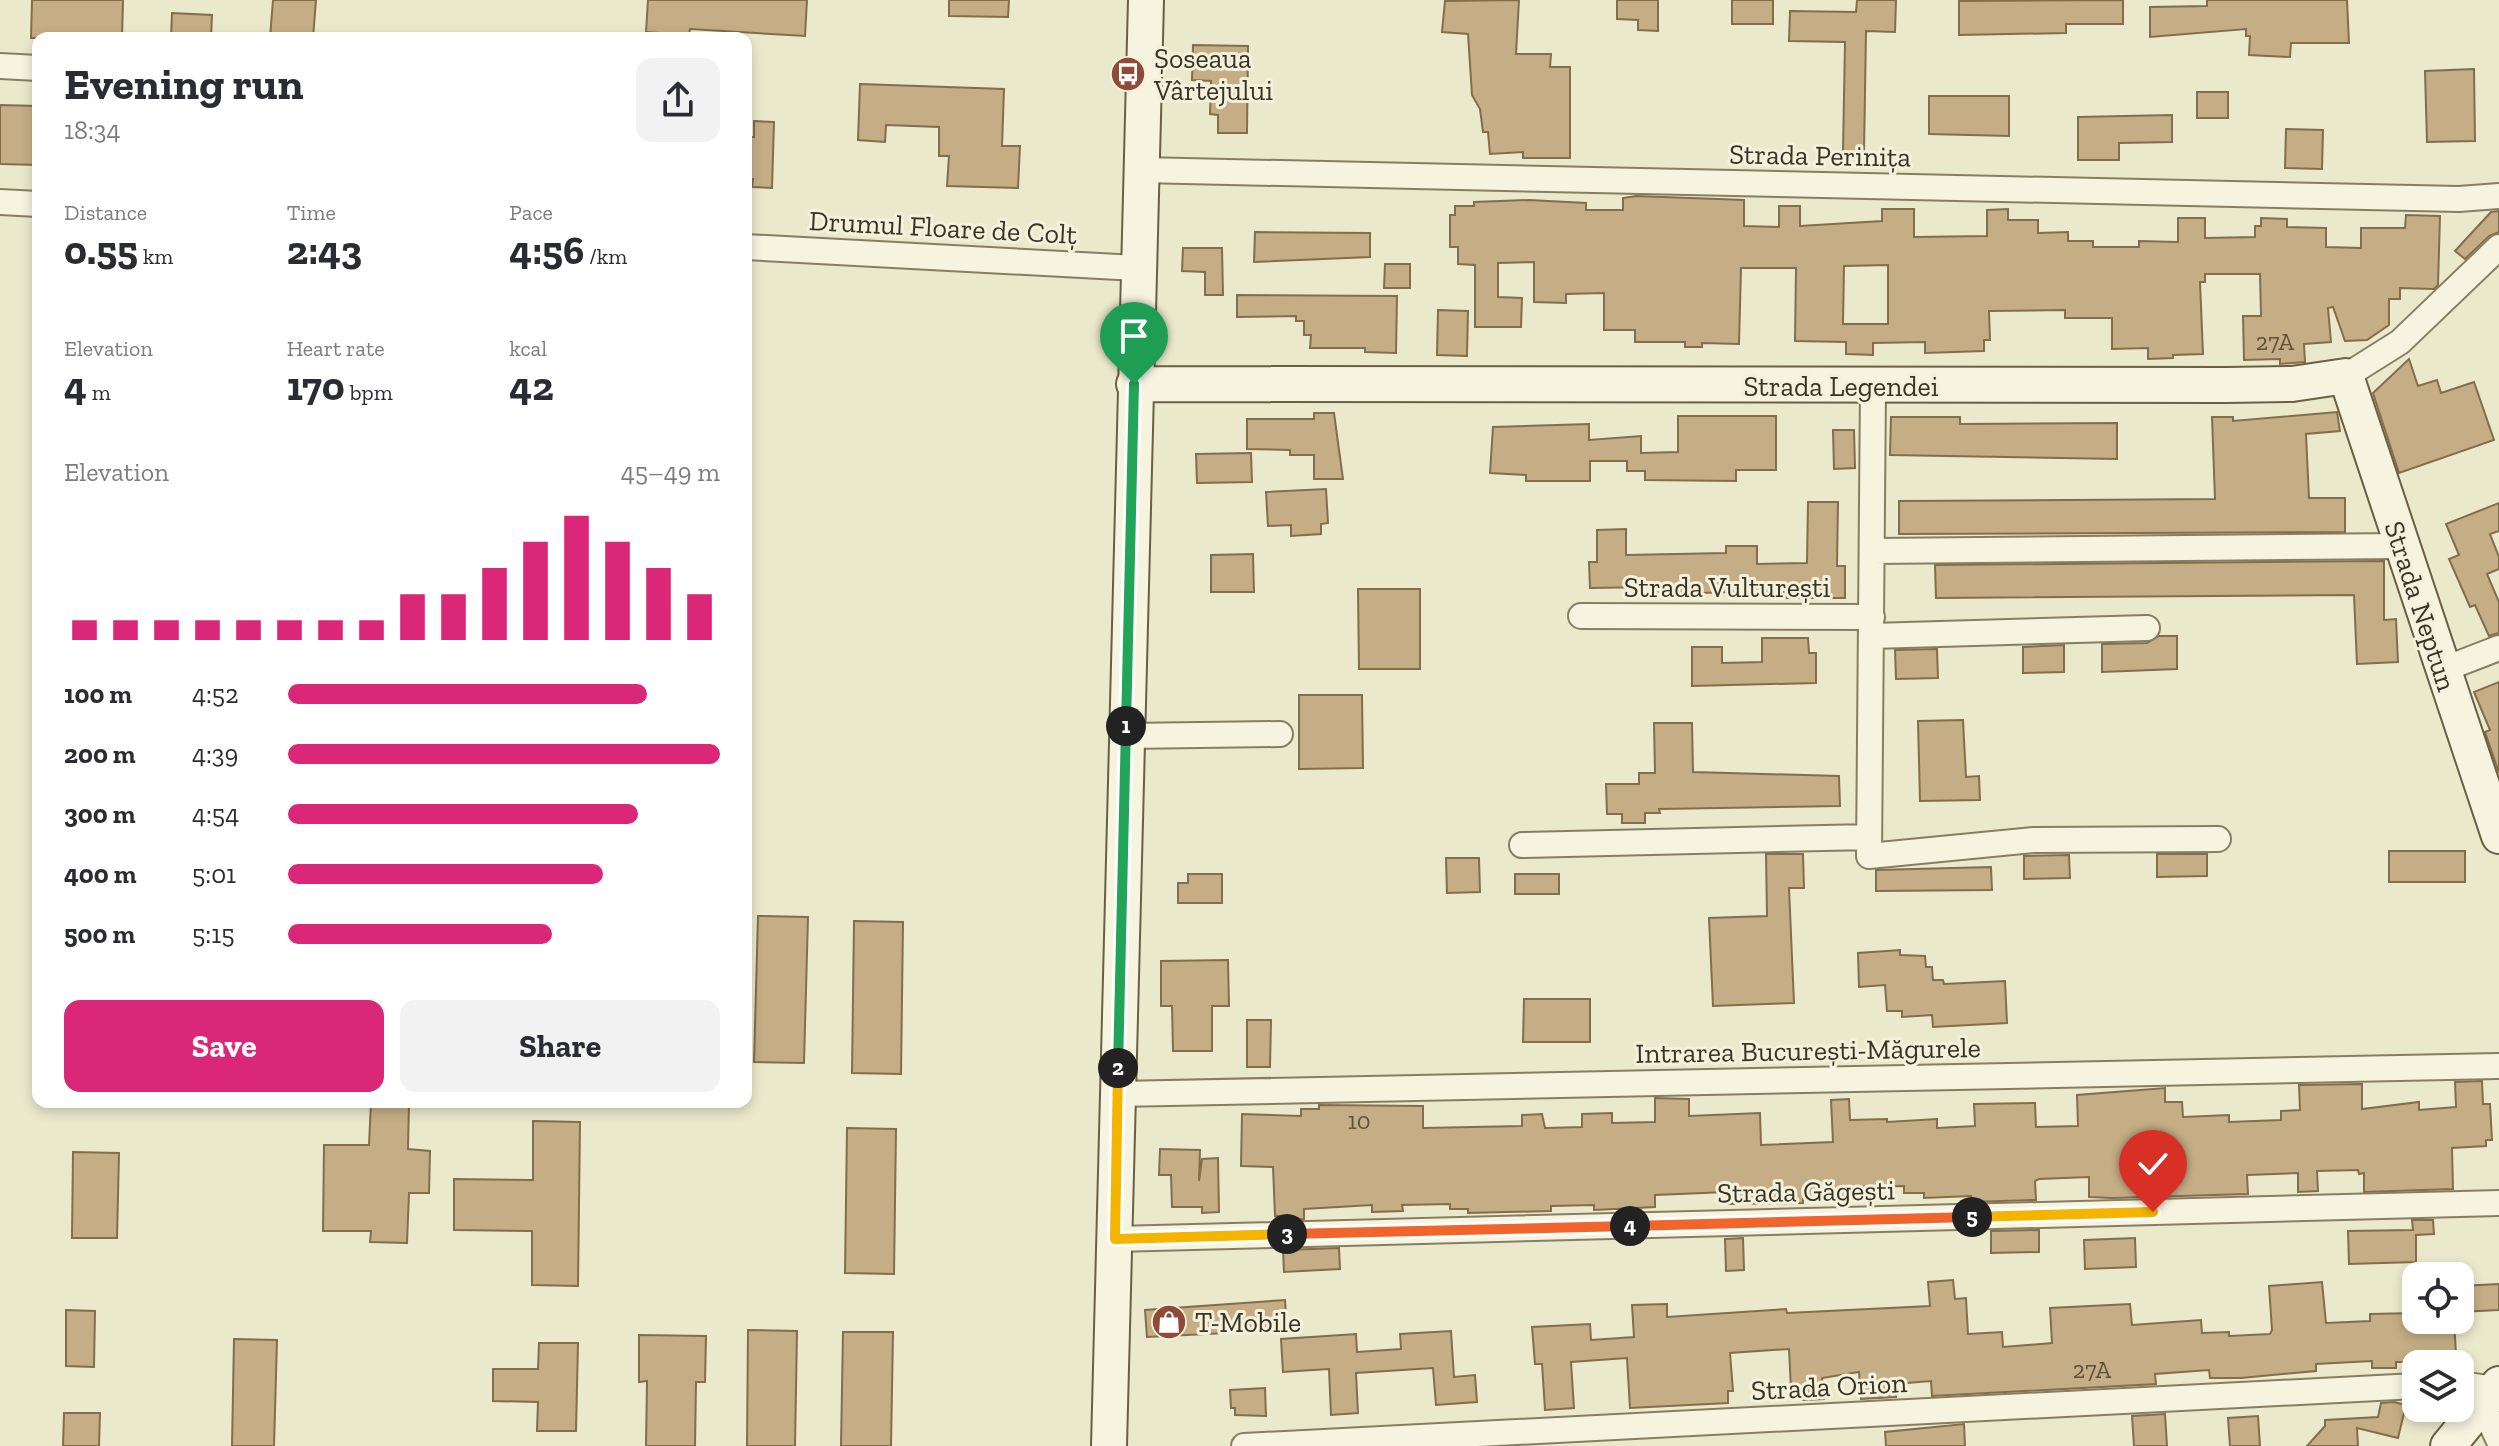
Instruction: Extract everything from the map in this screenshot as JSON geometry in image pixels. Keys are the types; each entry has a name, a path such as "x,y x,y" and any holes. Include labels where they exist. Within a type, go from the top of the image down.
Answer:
{"street":[{"path":"1109,1446 1146,0"},
{"path":"0,66 32,68"},
{"name":"Strada Perinița","path":"1141,170 2443,199 2499,196"},
{"path":"0,202 32,204"},
{"name":"Drumul Floare de Colț","path":"752,247 1137,268"},
{"name":"Strada Legendei","path":"1134,384 2269,385 2346,376 2378,359 2410,333 2499,247"},
{"name":"Strada Neptun","path":"2346,376 2499,836"},
{"name":"Strada Vulturești","path":"1869,846 1873,386"},
{"path":"1873,551 2401,546"},
{"name":"Strada Vulturești","path":"1581,616 1872,626"},
{"path":"1872,626 2147,628"},
{"path":"2442,670 2499,648"},
{"path":"1126,736 1280,734"},
{"path":"1522,845 1869,846 2034,840 2218,839"},
{"name":"Intrarea București-Măgurele","path":"1118,1094 2499,1066"},
{"name":"Strada Găgești","path":"1115,1239 2499,1203"},
{"name":"Strada Orion","path":"1244,1446 2402,1387"},
{"path":"2484,1390 2499,1441"},
{"path":"2448,1446 2484,1390"}],"building":[{"path":"32,0 123,0 122,32 32,32 31,38"},
{"path":"273,0 316,0 313,32 270,32"},
{"path":"648,0 807,0 805,36 690,29 690,32 646,32"},
{"path":"949,0 1009,0 1008,17 949,16"},
{"path":"1519,0 1516,54 1551,54 1550,67 1570,67 1570,158 1523,158 1523,152 1490,154 1488,132 1483,132 1480,109 1472,95 1468,34 1442,32 1445,1"},
{"path":"1617,0 1658,0 1658,31 1638,30 1638,20 1617,19"},
{"path":"1732,0 1773,0 1773,24 1732,24"},
{"path":"1857,0 1896,0 1895,32 1866,31 1864,153 1843,152 1845,42 1789,41 1790,11 1856,12"},
{"path":"2123,0 2123,24 2066,24 2066,33 1959,35 1959,1"},
{"path":"2207,0 2347,0 2349,43 2291,43 2290,57 2249,55 2250,36 2246,36 2246,29 2150,37 2150,7 2207,6"},
{"path":"172,13 212,15 211,32 171,32"},
{"path":"1193,45 1248,46 1247,133 1218,133 1218,115 1210,114 1211,81 1192,80"},
{"path":"2474,69 2475,141 2427,142 2425,71"},
{"path":"860,84 1004,89 1002,146 1020,146 1018,188 947,186 949,156 939,156 939,127 886,125 885,142 858,140"},
{"path":"2197,92 2228,92 2228,118 2197,118"},
{"path":"1929,96 2009,96 2009,136 1929,134"},
{"path":"0,105 32,106 32,165 0,164"},
{"path":"2172,115 2172,142 2119,143 2119,160 2078,160 2078,117"},
{"path":"754,121 774,122 772,188 752,187"},
{"path":"2286,129 2323,130 2322,169 2285,168"},
{"path":"1623,198 1744,200 1744,226 1779,227 1779,206 1800,206 1800,226 1882,221 1882,209 1914,209 1914,237 1987,236 1987,210 2008,209 2008,220 2038,220 2038,233 2068,232 2068,241 2093,241 2093,247 2139,247 2139,241 2178,242 2178,218 2205,218 2205,238 2255,237 2255,226 2261,226 2261,218 2287,219 2287,227 2326,228 2326,247 2361,248 2361,228 2405,228 2406,215 2440,216 2438,285 2434,289 2400,288 2400,299 2389,299 2389,325 2367,340 2345,341 2333,307 2328,308 2331,342 2304,344 2305,362 2280,364 2280,359 2244,360 2243,316 2261,316 2260,274 2205,274 2205,282 2200,282 2203,354 2173,355 2173,358 2148,359 2148,348 2112,349 2112,318 2065,318 2065,310 1989,311 1990,340 1984,340 1984,351 1925,353 1925,342 1873,343 1873,355 1846,354 1846,342 1795,341 1796,268 1741,268 1739,344 1702,343 1702,347 1685,347 1685,342 1635,342 1635,330 1604,330 1604,293 1566,294 1566,303 1534,302 1534,262 1498,263 1498,297 1522,298 1521,327 1475,327 1475,265 1458,264 1458,247 1450,247 1450,215 1455,215 1455,206 1474,206 1474,202 1529,200 1586,203 1586,210 1623,210","holes":["1888,265 1888,324 1843,324 1844,266"]},
{"path":"2499,211 2499,232 2489,236 2465,259 2455,251 2491,212"},
{"path":"1255,232 1370,233 1370,257 1254,262"},
{"path":"1183,248 1222,248 1223,295 1205,295 1205,272 1182,271"},
{"path":"1385,264 1410,264 1410,288 1384,288"},
{"path":"1237,295 1397,296 1396,353 1365,352 1365,348 1310,348 1311,335 1304,335 1304,321 1296,321 1296,316 1237,317"},
{"path":"1438,310 1468,311 1467,356 1437,355"},
{"path":"2409,359 2418,386 2437,380 2441,393 2474,382 2494,440 2399,473 2373,393"},
{"path":"2337,412 2340,431 2306,434 2309,498 2345,498 2345,532 1899,534 1899,501 2215,499 2212,417 2233,417 2233,421"},
{"path":"1314,413 1334,413 1343,479 1314,479 1314,455 1290,455 1290,450 1247,449 1247,419 1314,419"},
{"path":"1678,416 1776,416 1776,470 1736,470 1736,481 1645,480 1645,471 1627,471 1627,461 1590,461 1590,481 1526,481 1526,475 1490,473 1493,427 1589,424 1589,440 1641,436 1641,453 1678,452"},
{"path":"1891,417 1960,417 1960,424 2117,423 2117,459 1890,455"},
{"path":"1833,430 1854,430 1855,468 1834,469"},
{"path":"1251,453 1252,482 1197,483 1196,454"},
{"path":"1326,489 1328,523 1321,524 1321,534 1291,536 1291,525 1268,526 1266,492"},
{"path":"1808,502 1838,502 1837,566 1845,566 1845,598 1783,598 1783,591 1655,594 1654,587 1590,588 1589,562 1597,562 1597,530 1626,529 1626,555 1726,553 1726,546 1757,546 1757,564 1807,563"},
{"path":"2499,503 2499,531 2490,534 2499,557 2499,569 2487,574 2499,602 2499,633 2489,636 2475,605 2470,607 2449,559 2459,555 2446,524"},
{"path":"1253,554 1254,592 1211,592 1211,555"},
{"path":"2384,561 2384,620 2396,619 2398,662 2357,664 2354,595 1936,598 1935,565"},
{"path":"1358,589 1420,589 1420,669 1359,669"},
{"path":"2159,636 2177,636 2177,669 2102,672 2102,644 2147,643"},
{"path":"1762,638 1808,638 1809,653 1816,653 1816,683 1692,686 1692,647 1722,647 1722,663 1762,662"},
{"path":"2064,645 2064,672 2023,673 2023,647"},
{"path":"1937,649 1938,678 1896,679 1895,650"},
{"path":"2499,682 2499,773 2485,732 2490,730 2474,692"},
{"path":"1299,695 1362,695 1363,768 1299,769"},
{"path":"1963,720 1966,777 1979,776 1980,800 1920,801 1918,721"},
{"path":"1654,723 1692,723 1693,772 1839,776 1840,806 1659,809 1660,813 1645,813 1645,823 1622,823 1622,814 1607,814 1606,784 1639,784 1639,773 1655,773"},
{"path":"2389,851 2465,851 2465,882 2389,882"},
{"path":"1766,854 1803,854 1804,888 1789,888 1794,1003 1713,1006 1709,918 1767,916"},
{"path":"2157,854 2207,854 2207,876 2157,877"},
{"path":"2069,855 2070,878 2024,879 2024,856"},
{"path":"1446,858 1479,858 1480,892 1447,893"},
{"path":"1991,867 1992,890 1876,891 1876,870"},
{"path":"1188,874 1222,874 1222,903 1178,903 1178,883 1188,883"},
{"path":"1515,874 1559,874 1559,894 1515,894"},
{"path":"758,916 808,917 804,1063 754,1062"},
{"path":"854,921 903,922 901,1074 852,1073"},
{"path":"1900,950 1900,955 1925,956 1926,967 1932,967 1933,980 1943,980 1944,984 2005,981 2007,1023 1933,1027 1932,1015 1902,1017 1902,1011 1887,1011 1885,985 1859,987 1858,953"},
{"path":"1228,960 1229,1006 1212,1006 1212,1051 1173,1051 1172,1006 1161,1006 1161,961"},
{"path":"1524,999 1590,999 1590,1042 1523,1042"},
{"path":"1247,1020 1271,1020 1270,1067 1247,1067"},
{"path":"2482,1081 2483,1104 2490,1104 2492,1140 2486,1140 2486,1146 2452,1148 2453,1189 2364,1192 2364,1173 2359,1174 2358,1170 2317,1171 2318,1191 2298,1192 2298,1173 2247,1175 2248,1194 2112,1198 2089,1197 2089,1177 2039,1179 2035,1181 2036,1200 1971,1202 1971,1196 1924,1198 1924,1193 1904,1193 1904,1186 1859,1187 1859,1196 1803,1199 1803,1203 1728,1204 1727,1192 1655,1195 1655,1207 1594,1210 1594,1205 1551,1206 1551,1211 1468,1213 1468,1209 1450,1209 1450,1204 1402,1205 1403,1211 1372,1212 1372,1205 1304,1209 1304,1219 1281,1220 1281,1216 1275,1216 1273,1167 1241,1166 1242,1114 1301,1116 1301,1109 1319,1109 1319,1105 1423,1106 1423,1128 1522,1126 1522,1115 1542,1114 1545,1128 1582,1127 1582,1114 1612,1113 1612,1123 1655,1122 1655,1098 1689,1099 1689,1116 1760,1113 1761,1145 1833,1142 1831,1100 1849,1099 1850,1120 1887,1119 1887,1122 1937,1119 1937,1128 1975,1126 1974,1104 2035,1103 2036,1127 2078,1126 2077,1095 2165,1088 2165,1102 2182,1102 2183,1117 2229,1115 2229,1122 2281,1120 2281,1111 2300,1110 2299,1085 2362,1084 2362,1109 2419,1102 2419,1110 2456,1107 2455,1082"},
{"path":"371,1108 409,1108 408,1149 430,1151 429,1193 409,1193 407,1243 370,1242 371,1231 323,1231 324,1145 369,1145"},
{"path":"533,1121 580,1122 578,1286 532,1285 532,1231 454,1230 454,1179 533,1180"},
{"path":"847,1128 896,1129 894,1274 845,1273"},
{"path":"1160,1149 1200,1150 1199,1181 1202,1159 1218,1158 1219,1212 1202,1213 1202,1207 1172,1207 1171,1175 1159,1175"},
{"path":"73,1152 119,1153 117,1238 72,1238"},
{"path":"2412,1220 2433,1220 2434,1234 2416,1235 2416,1262 2349,1264 2348,1231 2413,1230"},
{"path":"2039,1230 2039,1252 1991,1253 1991,1231"},
{"path":"1743,1238 1744,1270 1726,1271 1725,1239"},
{"path":"2135,1238 2136,1267 2085,1269 2084,1240"},
{"path":"1339,1248 1340,1269 1284,1272 1283,1250"},
{"path":"1953,1280 1955,1299 1966,1298 1968,1334 2002,1332 2003,1347 2052,1343 2050,1308 2130,1304 2132,1325 2201,1320 2202,1333 2229,1332 2229,1336 2270,1334 2269,1286 2322,1282 2326,1323 2370,1321 2370,1314 2402,1313 2402,1334 2455,1334 2456,1350 2402,1350 2402,1362 2396,1362 2396,1368 2372,1368 2372,1361 2316,1364 2316,1371 2241,1378 2210,1378 2209,1370 2155,1374 2156,1384 1932,1396 1931,1381 1895,1384 1896,1397 1861,1399 1859,1372 1822,1378 1824,1399 1803,1400 1802,1388 1791,1389 1789,1349 1730,1353 1733,1391 1728,1391 1728,1403 1630,1408 1627,1358 1571,1362 1574,1408 1545,1410 1542,1364 1535,1364 1532,1327 1590,1324 1591,1340 1634,1337 1632,1305 1667,1304 1667,1317 1786,1309 1787,1313 1930,1306 1928,1282"},
{"path":"2499,1284 2499,1310 2474,1311 2474,1285"},
{"path":"1285,1300 1287,1330 1147,1337 1145,1310"},
{"path":"66,1310 95,1311 94,1367 66,1366"},
{"path":"748,1330 797,1331 795,1446 747,1446"},
{"path":"1451,1331 1454,1377 1475,1375 1477,1402 1436,1405 1433,1368 1356,1373 1358,1413 1331,1415 1329,1369 1283,1372 1281,1339 1356,1334 1357,1352 1401,1349 1400,1334"},
{"path":"843,1332 893,1332 891,1446 841,1446"},
{"path":"639,1335 706,1336 705,1382 696,1382 695,1446 646,1446 647,1381 639,1382"},
{"path":"234,1339 277,1340 274,1446 232,1446"},
{"path":"539,1343 578,1343 576,1431 537,1431 538,1402 493,1401 493,1369 538,1369"},
{"path":"1265,1388 1266,1416 1235,1415 1235,1408 1231,1408 1230,1390"},
{"path":"2381,1403 2402,1404 2398,1438 2357,1428 2358,1446 2307,1446 2325,1426 2325,1420 2378,1417"},
{"path":"64,1413 100,1413 99,1446 63,1446"},
{"path":"2165,1414 2167,1446 2134,1446 2132,1416"},
{"path":"2258,1416 2260,1446 2230,1446 2228,1418"},
{"path":"1964,1424 1965,1446 1886,1446 1885,1432"}],"place":[{"name":"Șoseaua Vârtejului","path":"1128,74"},
{"name":"T-Mobile","path":"1169,1322"}],"route":[{"path":"1134,384 1115,1239 2153,1212"}]}
